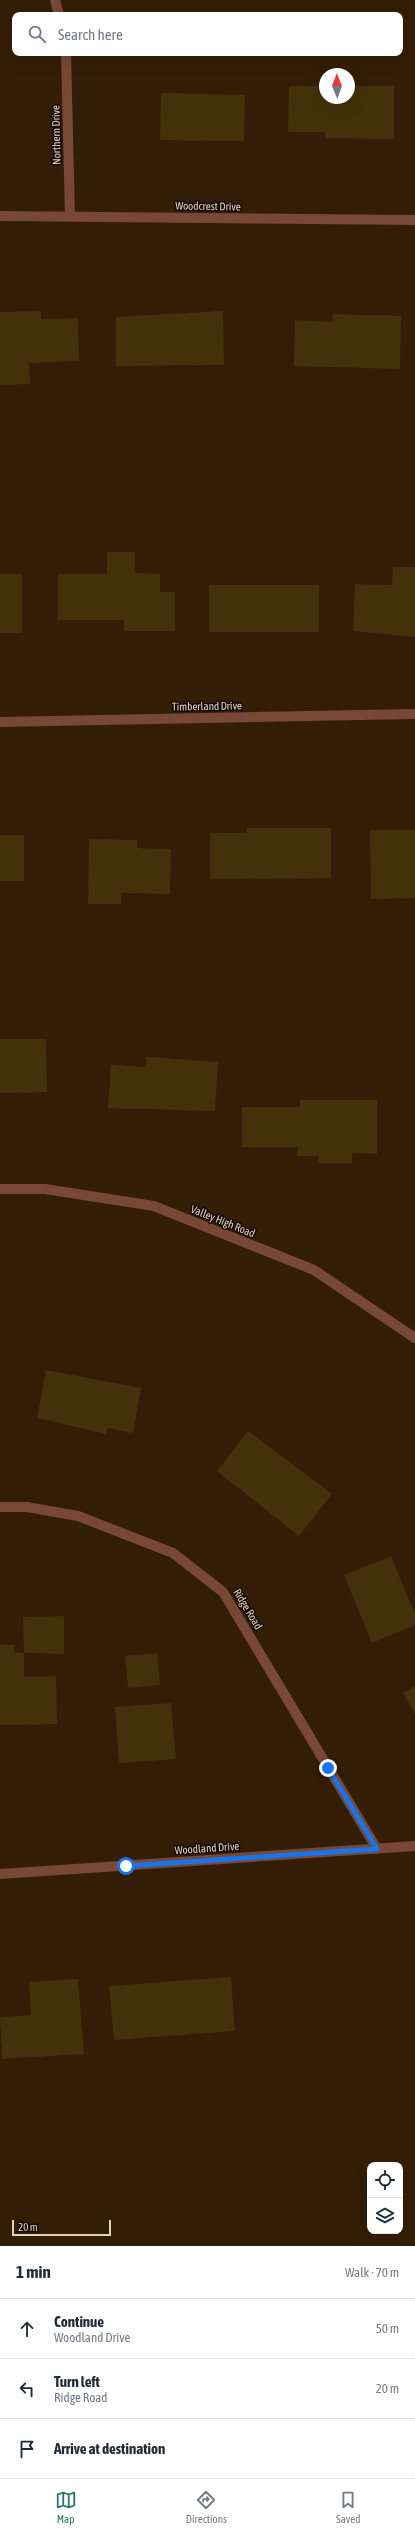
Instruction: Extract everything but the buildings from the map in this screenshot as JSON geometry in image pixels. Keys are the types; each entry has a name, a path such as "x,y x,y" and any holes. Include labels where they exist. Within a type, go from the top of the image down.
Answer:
{"street":[{"path":"55,0 58,12"},
{"name":"Northern Drive","path":"66,56 70,217"},
{"name":"Woodcrest Drive","path":"0,216 415,220"},
{"name":"Timberland Drive","path":"0,722 415,714"},
{"name":"Valley High Road","path":"0,1189 45,1189 154,1206 314,1270 415,1338"},
{"name":"Ridge Road","path":"0,1507 27,1507 78,1516 173,1553 223,1592 377,1849"},
{"name":"Woodland Drive","path":"0,1874 415,1846"}],"route":[{"path":"126,1866 377,1849 328,1768"}]}
